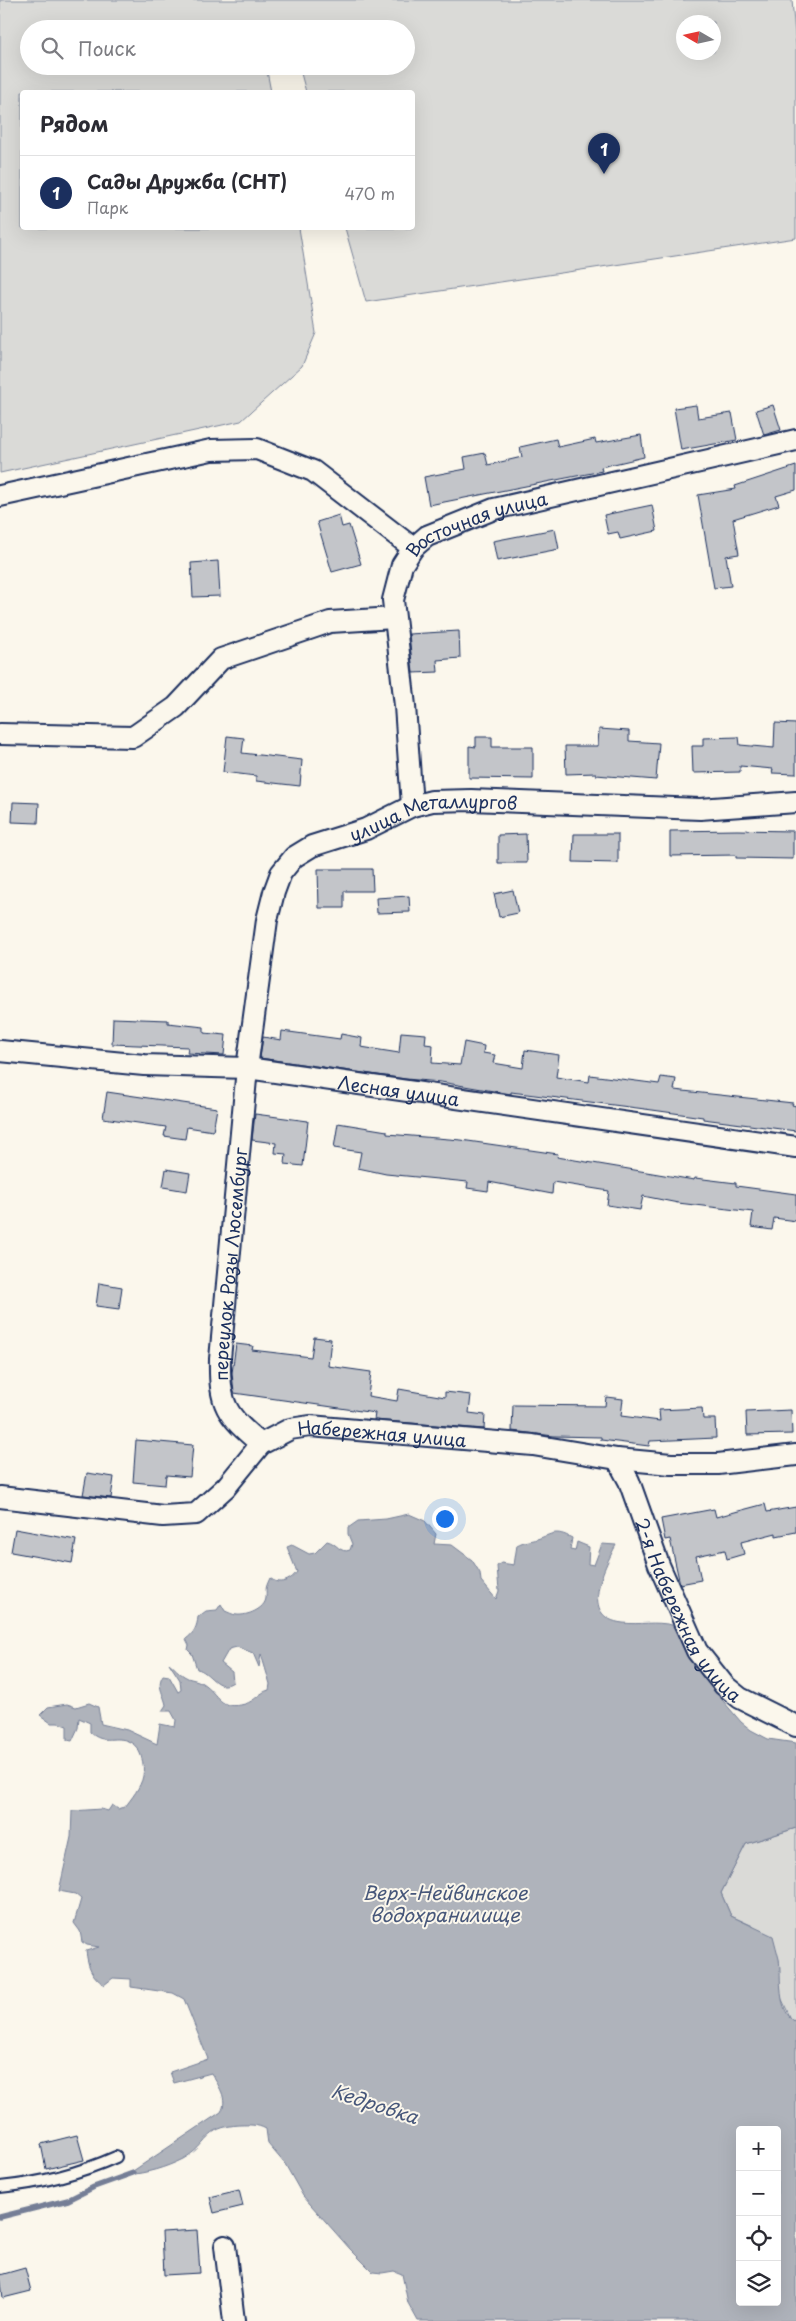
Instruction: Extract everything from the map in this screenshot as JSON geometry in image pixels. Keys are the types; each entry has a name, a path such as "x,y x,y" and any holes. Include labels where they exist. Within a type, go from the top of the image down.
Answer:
{"street":[{"name":"Восточная улица","path":"412,806 405,706 393,600 402,565 413,548 427,536 494,509 796,440"},
{"path":"0,496 211,450 257,449 313,471 413,548"},
{"path":"0,734 133,737 176,707 221,660 330,622 394,618"},
{"name":"улица Металлургов","path":"248,1068 267,920 274,892 281,873 294,857 312,846 366,830 412,806 432,801 471,800 700,809 796,802"},
{"name":"Лесная улица","path":"0,1051 144,1065 248,1068 796,1146"},
{"name":"переулок Розы Люсембург","path":"248,1068 219,1382 222,1400 229,1414 239,1426 261,1444"},
{"name":"Набережная улица","path":"0,1497 162,1516 196,1514 226,1487 261,1444 290,1429 310,1426 533,1445 617,1459 693,1465 796,1455"},
{"name":"2-я Набережная улица","path":"617,1459 629,1481 659,1565 697,1651 724,1684 740,1698 796,1726"},
{"path":"225,2246 234,2321"}],"lane":[{"path":"0,2187 49,2181 93,2168 116,2157"}],"shaded area":[{"path":"0,0 792,0 796,47 796,238 366,302 346,230 415,230 415,90 305,90 301,75 415,75 415,20 20,20 20,75 268,75 271,90 20,90 20,230 299,230 316,333 302,366 241,421 0,473"},
{"path":"796,1828 796,2022 791,2019 780,1995 779,1960 753,1926 731,1916 721,1893 746,1844"}],"water":[{"name":"Верх-Нейвинское водохранилище","path":"409,1514 425,1521 436,1534 434,1544 452,1545 472,1560 480,1573 481,1581 496,1599 499,1591 497,1566 501,1563 514,1565 517,1545 554,1533 562,1534 572,1538 570,1550 575,1551 577,1542 589,1547 588,1564 594,1565 602,1544 616,1545 601,1578 598,1591 598,1602 601,1612 609,1619 623,1623 660,1623 672,1625 701,1675 741,1722 768,1739 796,1743 796,1828 746,1844 721,1893 731,1916 773,1936 779,1959 781,1994 785,2010 796,2022 796,2321 418,2321 408,2303 402,2274 394,2271 373,2272 350,2249 303,2196 285,2164 268,2144 266,2129 263,2127 240,2125 219,2129 207,2137 198,2148 183,2159 156,2170 127,2175 221,2112 224,2102 219,2087 211,2073 174,2083 170,2072 208,2059 184,1999 173,1993 131,1987 131,1979 113,1978 104,1985 91,1970 86,1951 99,1947 82,1942 80,1931 74,1923 81,1899 75,1894 59,1891 71,1837 72,1811 101,1809 108,1811 112,1805 118,1809 125,1807 142,1780 143,1762 139,1752 134,1744 125,1740 105,1739 95,1736 90,1732 90,1723 79,1718 78,1728 72,1741 67,1740 67,1726 51,1723 40,1715 48,1707 67,1704 76,1707 89,1703 98,1707 101,1724 127,1730 157,1744 160,1724 175,1727 176,1720 171,1711 162,1711 166,1705 160,1686 163,1675 169,1676 178,1692 181,1690 180,1680 169,1663 186,1677 208,1687 224,1703 236,1706 252,1701 269,1690 270,1684 261,1654 259,1667 253,1653 237,1647 229,1649 221,1663 232,1672 233,1682 227,1685 218,1683 206,1673 197,1669 192,1654 188,1650 189,1645 186,1639 195,1630 198,1617 206,1611 217,1610 221,1604 225,1611 235,1615 255,1611 265,1602 266,1587 270,1578 281,1582 291,1578 297,1572 287,1547 292,1545 309,1554 315,1553 327,1541 344,1551 350,1550 352,1544 348,1528 358,1521 386,1519"}],"building":[{"path":"696,405 698,418 732,413 737,440 681,450 674,408"},
{"path":"773,405 781,430 764,435 756,410"},
{"path":"641,435 644,457 601,467 602,471 429,505 424,477 466,469 464,457 485,453 488,465 522,457 520,447 556,439 558,447 595,439 596,443"},
{"path":"796,466 796,490 776,496 779,505 733,519 739,554 726,556 731,586 714,588 698,495 736,489 735,486"},
{"path":"652,505 657,531 620,539 618,532 608,534 604,515"},
{"path":"339,515 342,527 349,525 361,564 332,572 317,522"},
{"path":"555,529 559,549 497,561 493,541"},
{"path":"218,561 220,596 193,597 191,563"},
{"path":"459,631 460,658 437,660 438,672 413,673 409,634"},
{"path":"775,723 796,724 796,774 772,773 773,769 740,766 740,772 693,773 692,746 703,746 703,738 739,737 740,745 774,748"},
{"path":"599,729 629,731 629,741 659,743 656,780 596,775 596,773 566,774 565,746 598,746"},
{"path":"227,736 244,738 242,753 302,760 300,786 256,781 256,776 223,772"},
{"path":"476,737 492,737 492,747 533,747 533,779 469,778 469,746 476,747"},
{"path":"13,802 39,803 38,823 12,822"},
{"path":"670,831 793,831 793,859 736,858 736,855 670,856"},
{"path":"526,834 527,863 498,863 498,835"},
{"path":"574,834 618,834 618,863 573,862"},
{"path":"318,869 372,869 373,891 344,891 344,908 319,908"},
{"path":"513,890 518,913 499,917 494,894"},
{"path":"409,896 410,912 377,913 376,898"},
{"path":"113,1018 168,1020 168,1023 204,1027 204,1033 226,1035 224,1055 187,1053 188,1047 112,1044"},
{"path":"282,1031 340,1039 341,1034 362,1038 361,1047 399,1053 401,1032 426,1034 425,1044 433,1045 432,1063 460,1065 464,1042 484,1046 483,1053 495,1055 493,1063 523,1068 525,1050 559,1055 556,1077 589,1082 590,1075 659,1084 661,1077 676,1079 674,1090 793,1103 792,1105 796,1106 796,1131 703,1119 703,1117 645,1109 511,1092 511,1094 441,1082 406,1079 260,1058 263,1037 281,1040"},
{"path":"107,1092 217,1108 213,1131 187,1127 185,1139 164,1136 166,1127 103,1118"},
{"path":"255,1114 308,1121 303,1166 285,1164 286,1154 275,1153 276,1143 252,1140"},
{"path":"338,1123 387,1131 387,1134 461,1140 558,1154 557,1157 694,1180 695,1178 736,1183 736,1186 796,1194 796,1221 774,1218 772,1230 751,1227 753,1212 678,1203 643,1196 640,1210 607,1205 609,1191 553,1182 552,1194 489,1182 488,1191 467,1188 468,1182 386,1174 358,1168 361,1152 334,1148"},
{"path":"166,1169 190,1173 187,1191 163,1187"},
{"path":"99,1283 122,1287 119,1309 96,1306"},
{"path":"314,1337 331,1339 328,1366 371,1372 368,1396 397,1401 399,1389 445,1397 445,1392 471,1395 469,1413 485,1415 484,1429 374,1420 375,1413 234,1393 232,1373 236,1344 253,1346 252,1350 311,1357"},
{"path":"606,1397 623,1399 621,1416 660,1421 659,1410 702,1408 703,1419 715,1419 716,1438 650,1441 649,1446 601,1440 601,1437 554,1436 512,1431 513,1405 605,1406"},
{"path":"791,1410 792,1434 747,1435 746,1412"},
{"path":"136,1440 193,1445 190,1477 166,1475 165,1485 133,1482"},
{"path":"87,1473 114,1477 111,1498 83,1495"},
{"path":"765,1504 767,1512 796,1507 796,1532 776,1536 776,1533 741,1542 744,1554 727,1559 725,1550 696,1556 701,1580 680,1584 670,1539 665,1540 661,1519 714,1509 716,1517"},
{"path":"15,1529 76,1540 72,1563 11,1552"},
{"path":"77,2135 84,2160 46,2169 41,2144"},
{"path":"239,2190 243,2206 214,2213 210,2197"},
{"path":"197,2230 200,2273 164,2275 162,2232"},
{"path":"25,2268 31,2291 3,2298 0,2275"}],"waterway":[{"name":"Кедровка","path":"0,2217 68,2200 94,2187 133,2173"}],"place":[{"name":"Сады Дружба (СНТ)","path":"604,174"}]}
